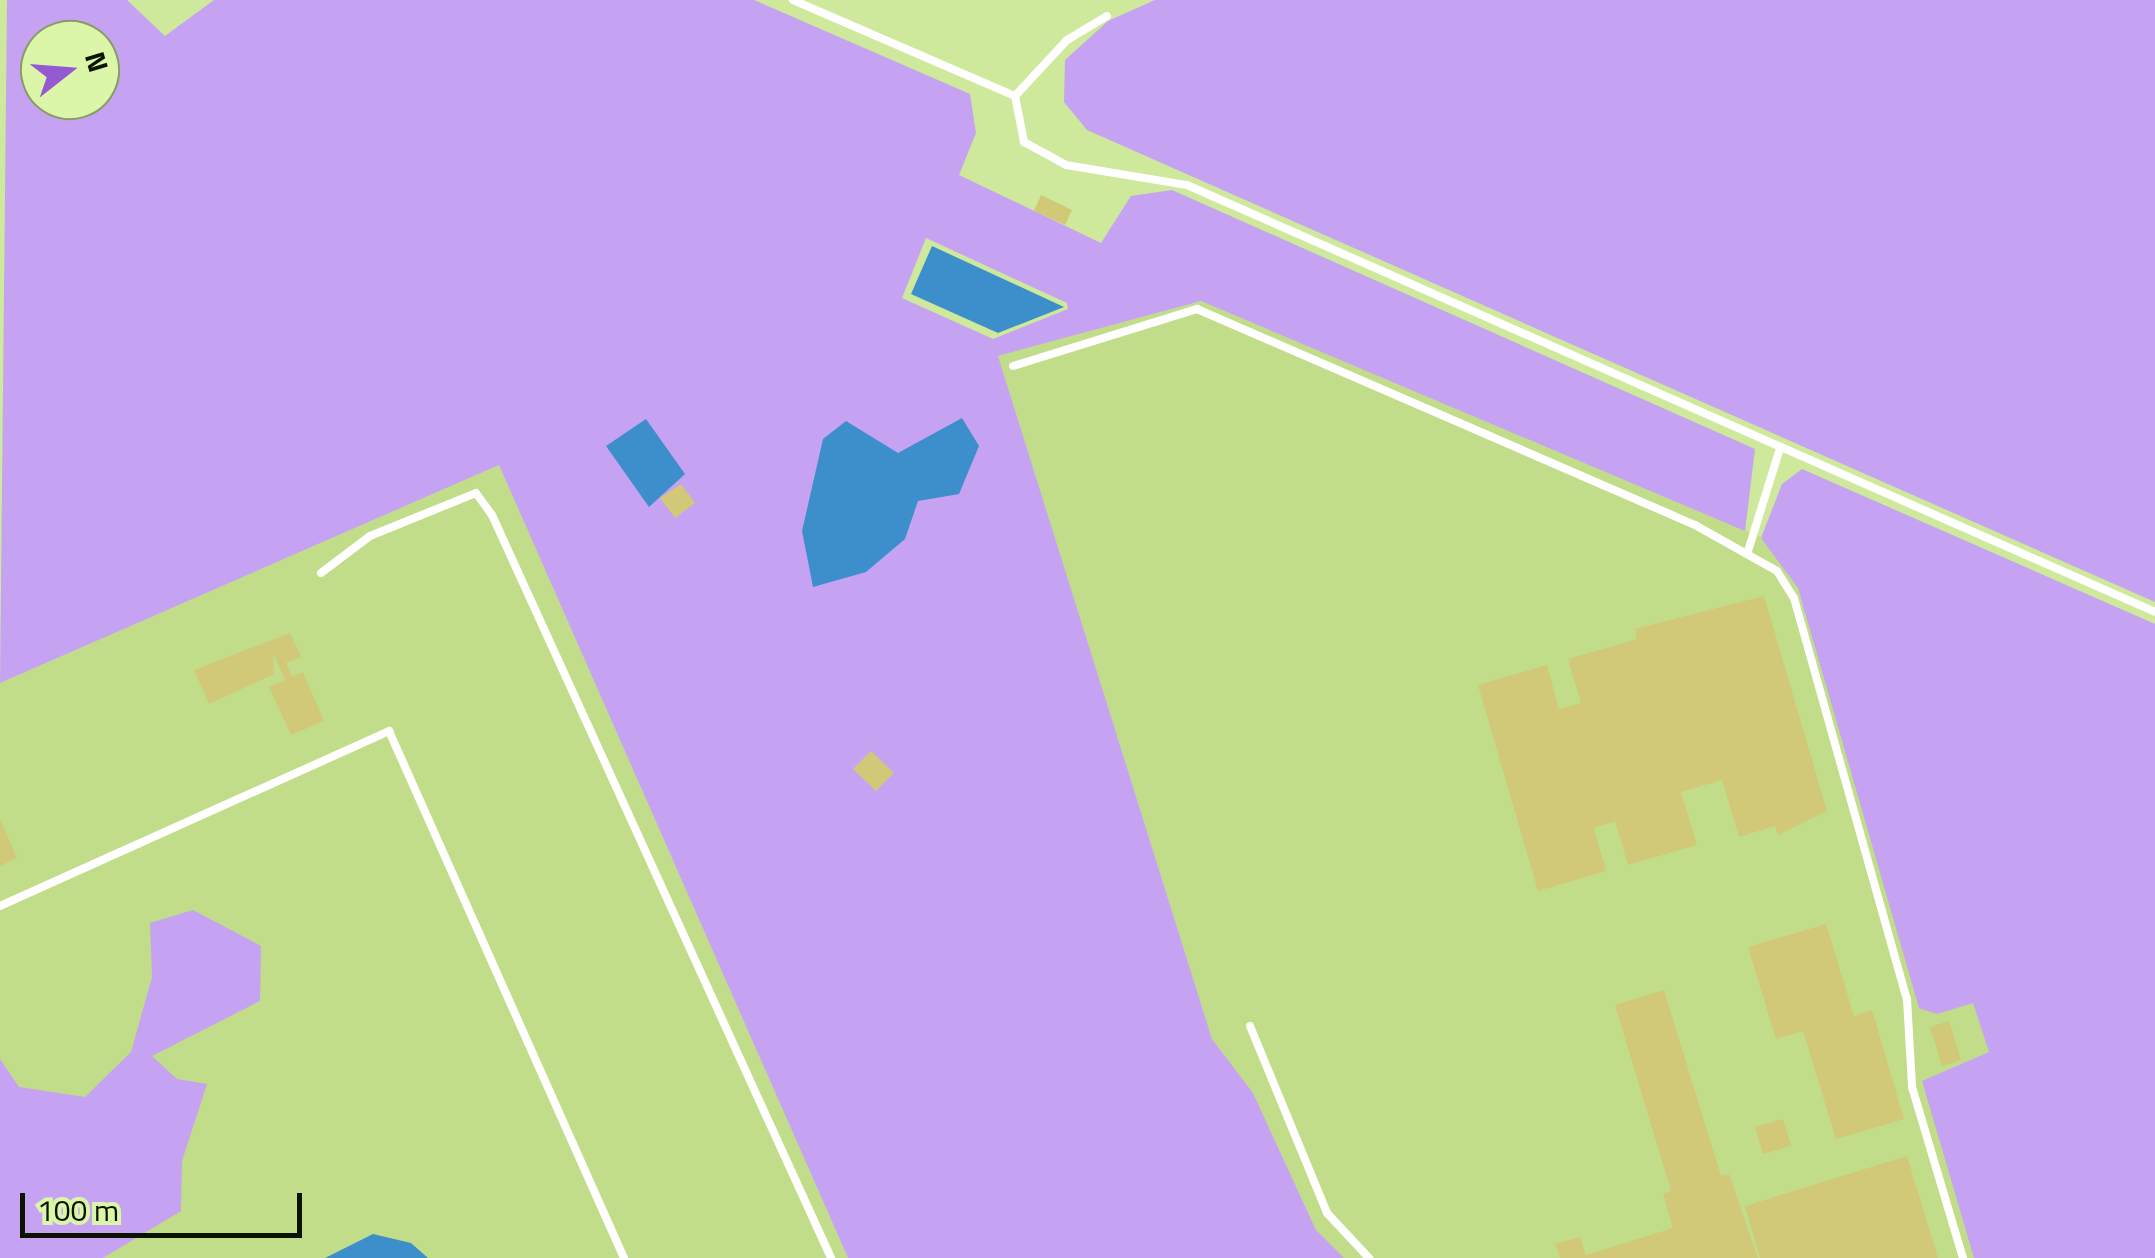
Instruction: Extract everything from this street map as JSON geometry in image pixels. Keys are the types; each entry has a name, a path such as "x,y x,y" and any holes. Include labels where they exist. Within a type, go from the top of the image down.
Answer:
{"lane":[{"path":"793,0 1015,96"},
{"path":"1015,96 1067,40 1107,16"},
{"path":"1015,96 1024,142 1066,165 1172,179 2155,612"},
{"path":"1013,366 1197,309 1748,551 1794,598 1907,1000 1912,1088 1963,1258"},
{"path":"1748,551 1780,448"},
{"path":"322,573 370,536 476,493 492,514 831,1258"},
{"path":"0,906 389,731 624,1258"},
{"path":"1250,1026 1327,1213 1369,1258"}],"shaded area":[{"path":"7,0 127,0 165,36 214,0 754,0 970,94 976,133 959,175 1101,243 1131,196 1172,190 1755,449 1745,531 1201,301 998,356 1212,1039 1253,1093 1316,1230 1344,1258 848,1258 499,465 0,683","holes":["926,238 1067,303 1068,309 993,339 902,298"]},
{"path":"1155,0 2155,0 2155,602 1087,130 1064,102 1065,60 1108,21"},
{"path":"1201,301 1789,549 1978,990 1997,1055 2004,1258 1344,1258 1316,1230 1253,1093 1212,1039 998,356"},
{"path":"499,465 848,1258 0,1258 0,683"},
{"path":"1802,469 2155,624 2155,1258 1974,1258 1922,1081 1989,1052 1973,1003 1937,1014 1919,1008 1798,588 1761,538 1782,484"},
{"path":"193,910 261,946 260,1001 152,1056 177,1079 207,1084 182,1161 181,1211 103,1258 0,1258 0,1059 19,1087 85,1097 131,1052 152,977 150,923"}],"water":[{"path":"932,246 1064,307 998,333 911,294"},
{"path":"962,418 979,446 959,494 918,501 905,539 866,572 813,587 802,531 823,439 846,421 898,453"},
{"path":"646,419 685,474 649,507 606,446"},
{"path":"373,1234 411,1243 428,1258 325,1258"}],"building":[{"path":"1041,195 1072,210 1065,225 1034,211"},
{"path":"681,484 695,503 675,518 660,498"},
{"path":"1764,596 1827,811 1778,835 1775,826 1739,837 1722,780 1681,792 1697,845 1628,865 1615,821 1594,828 1606,871 1538,891 1478,685 1547,665 1559,709 1581,703 1568,659 1637,639 1635,629"},
{"path":"290,633 301,657 286,663 292,677 303,672 324,721 291,735 269,687 285,680 273,653 274,674 209,704 194,670"},
{"path":"871,751 894,773 876,791 853,769"},
{"path":"0,819 17,858 0,866"},
{"path":"1826,924 1854,1016 1872,1010 1904,1119 1836,1139 1803,1031 1776,1039 1748,947"},
{"path":"1664,990 1721,1176 1729,1174 1758,1258 1560,1258 1555,1244 1580,1237 1586,1255 1673,1228 1663,1194 1671,1191 1615,1005"},
{"path":"1949,1021 1961,1060 1942,1066 1930,1027"},
{"path":"1783,1119 1791,1146 1763,1154 1755,1127"},
{"path":"1907,1156 1938,1258 1760,1258 1745,1206"}]}
